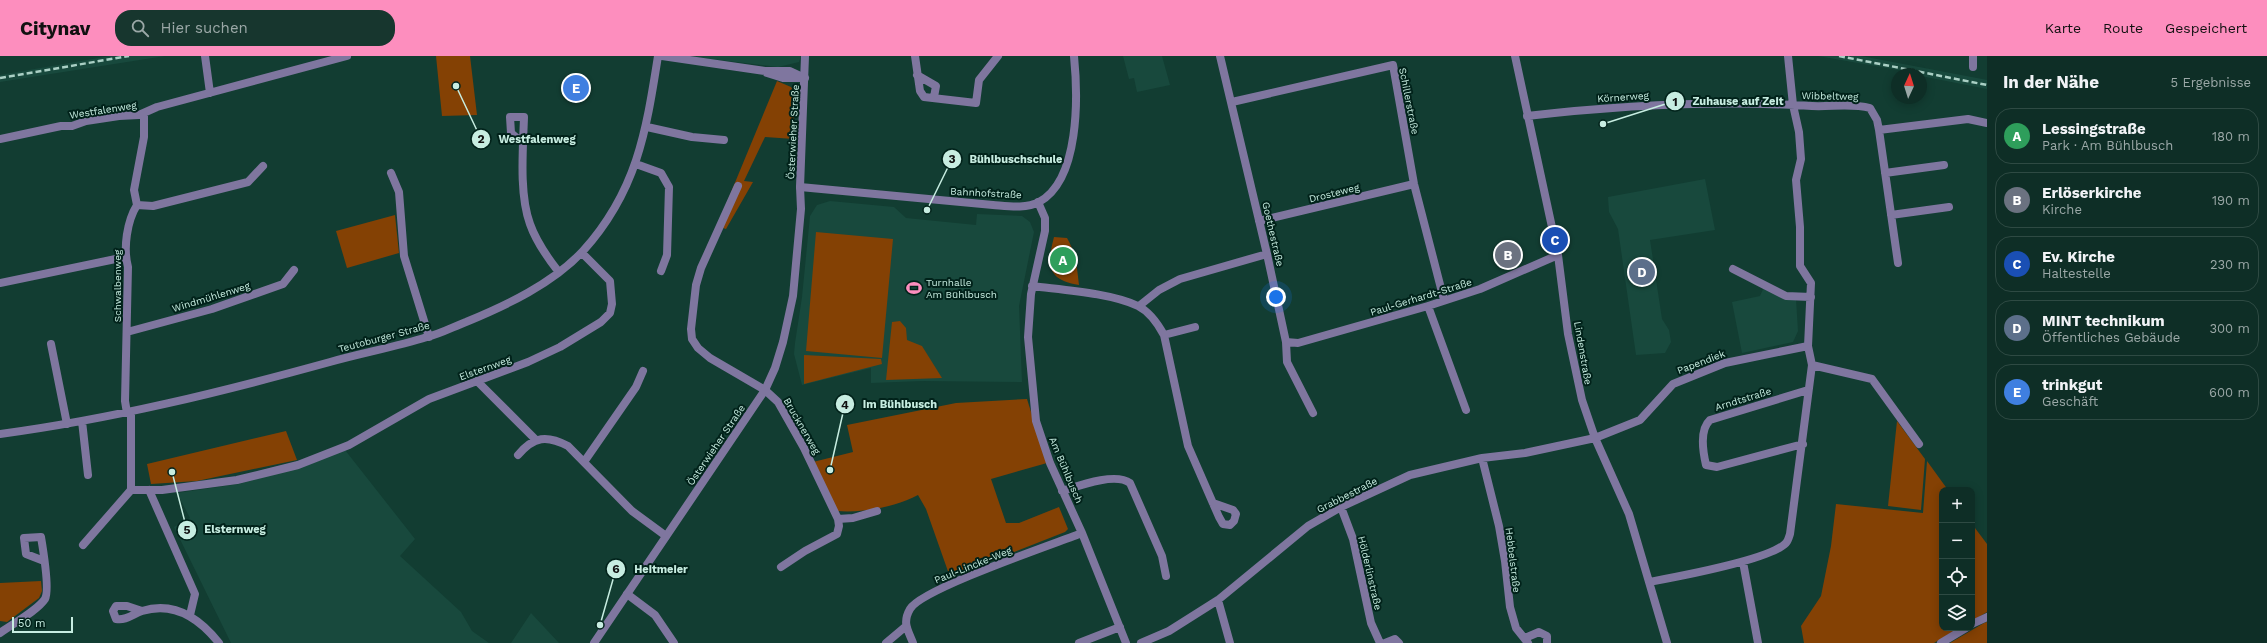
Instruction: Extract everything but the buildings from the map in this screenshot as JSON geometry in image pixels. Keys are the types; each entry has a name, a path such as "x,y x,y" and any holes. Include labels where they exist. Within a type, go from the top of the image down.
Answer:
{"street":[{"path":"205,56 210,93"},
{"name":"Westfalenweg","path":"0,139 61,126 72,126 86,121 144,114 157,107 347,56"},
{"name":"Teutoburger Straße","path":"0,434 129,413 252,384 429,337 522,296 582,253 601,229 616,206 636,164 647,128 658,56"},
{"path":"662,56 765,72 790,71 805,78"},
{"name":"Österwieher Straße","path":"594,643 765,390 775,368 787,328 795,281 797,234 796,209 800,187 805,56"},
{"name":"Österwieher Straße","path":"805,78 810,56"},
{"path":"915,56 920,92 924,97 930,99 934,97 976,103 979,80 998,56"},
{"name":"Bahnhofstraße","path":"800,187 993,205 1024,206 1038,202 1051,192 1060,179 1069,154 1078,93 1074,56"},
{"name":"Goethestraße","path":"1220,56 1267,254 1286,342 1287,362 1313,414"},
{"name":"Lindenstraße","path":"1515,56 1558,255 1575,372 1582,400 1595,438 1629,514 1667,643"},
{"path":"1650,582 1743,562 1776,550 1786,542 1790,534 1812,365 1808,346 1811,283 1800,266 1800,227 1796,180 1801,159 1799,132 1793,105 1788,56"},
{"path":"1973,56 1973,67"},
{"name":"Schillerstraße","path":"1232,102 1393,65 1414,184 1444,300"},
{"path":"918,75 936,86 934,97"},
{"name":"Körnerweg","path":"1527,116 1586,109 1686,103 1793,105"},
{"name":"Wibbeltweg","path":"1793,105 1858,105 1870,108 1877,120 1879,130 1898,263"},
{"name":"Schwalbenweg","path":"131,490 129,413 125,401 128,267 126,257 130,216 137,205 134,190 144,137 144,114"},
{"path":"1879,130 1968,119 1987,123"},
{"path":"647,128 692,137 724,140"},
{"path":"523,144 524,199 530,223 547,257 558,271"},
{"path":"636,164 662,173 669,187 667,255 661,271"},
{"path":"1885,173 1944,165"},
{"path":"137,205 153,206 248,182 263,166"},
{"path":"391,173 399,192 404,256 429,337"},
{"name":"Drosteweg","path":"1259,221 1414,184"},
{"path":"738,186 700,273 691,328 692,339 698,348 710,358 765,390"},
{"name":"Am Bühlbusch","path":"1038,202 1045,218 1045,232 1032,286 1028,337 1036,421 1046,455 1082,533 1126,643"},
{"path":"1891,215 1949,207"},
{"name":"Elsternweg","path":"131,490 148,490 237,480 298,465 349,444 428,399 528,362 560,347 601,322 610,313 612,304 610,281 582,253"},
{"path":"1139,306 1159,290 1180,279 1267,254"},
{"name":"Paul-Gerhardt-Straße","path":"1286,342 1298,344 1428,306 1480,289 1558,255"},
{"path":"0,283 126,257"},
{"path":"1733,269 1786,296 1811,297"},
{"name":"Windmühlenweg","path":"127,332 212,309 283,284 294,270"},
{"path":"1032,286 1120,299 1139,306 1156,320 1164,335 1188,446 1213,503"},
{"path":"1428,306 1466,410"},
{"path":"1164,335 1195,327"},
{"path":"51,344 67,424"},
{"name":"Papendiek","path":"1595,438 1640,420 1673,384 1725,363 1808,346"},
{"path":"1812,365 1872,379 1919,444"},
{"path":"584,462 636,387 642,371"},
{"path":"477,381 536,440"},
{"name":"Brucknerweg","path":"765,390 778,402 804,448 838,519"},
{"name":"Arndtstraße","path":"1802,444 1717,468 1706,465 1702,451 1705,424 1710,420 1808,390"},
{"path":"82,421 88,475"},
{"path":"518,455 536,440 548,438 557,440 568,446 632,511 666,536"},
{"name":"Grabbestraße","path":"1141,643 1169,631 1218,600 1308,526 1341,507 1410,475 1482,458 1525,453 1595,438"},
{"name":"Hebbelstraße","path":"1482,458 1505,561 1510,607 1516,628 1526,641 1539,632 1547,636 1547,643"},
{"path":"1062,490 1106,480 1125,480 1130,483 1162,556 1166,576"},
{"path":"83,545 131,490"},
{"path":"148,490 195,594 190,615"},
{"name":"Hölderlinstraße","path":"1341,507 1353,539 1371,623 1380,643"},
{"path":"781,568 805,551 837,534 840,526 838,519 852,518 877,511"},
{"name":"Paul-Lincke-Weg","path":"905,627 911,607 928,594 1082,533"},
{"path":"1,631 44,599 47,594 44,561"},
{"path":"1743,562 1758,643"},
{"path":"627,594 655,615 674,643"},
{"path":"1218,600 1230,643"},
{"path":"142,611 164,610 190,615 206,627 219,643"},
{"path":"1975,623 1987,617"},
{"path":"886,643 905,627 913,643"},
{"path":"1079,643 1120,627"},
{"path":"1941,643 1961,631"},
{"path":"1385,643 1395,639 1399,643"}],"shaded area":[{"path":"110,56 165,56 0,82 0,75"},
{"path":"436,56 470,56 477,115 442,116"},
{"path":"686,56 801,56 799,62 778,67"},
{"path":"1123,56 1162,56 1170,85 1137,92 1134,78 1129,79"},
{"path":"1818,56 1861,56 1924,68 1891,69"},
{"path":"1927,69 1987,80 1987,89 1927,77"},
{"path":"777,81 791,87 794,91 794,139 765,137 744,181 753,182 726,229 717,226"},
{"path":"1705,179 1715,230 1650,240 1662,319 1669,330 1671,342 1665,353 1636,355 1618,229 1609,212 1608,197"},
{"path":"830,201 894,207 906,218 976,225 977,214 1022,216 1030,222 1034,232 1019,306 1022,382 922,381 871,383 871,368 802,385 794,354 802,297 810,216 817,205"},
{"path":"395,215 399,253 347,268 336,231"},
{"path":"816,232 893,239 882,358 806,351"},
{"path":"1054,237 1067,238 1076,261 1079,285 1068,283 1055,275 1050,263 1050,255"},
{"path":"1764,287 1796,299 1798,331 1793,342 1742,353 1732,302 1760,296"},
{"path":"900,321 906,328 907,340 922,346 942,378 886,380 892,322"},
{"path":"804,355 881,359 882,364 804,384"},
{"path":"1027,399 1047,463 991,479 1006,523 1019,523 1059,507 1068,529 1065,532 950,577 926,509 918,495 899,503 879,508 857,511 837,511 813,462 853,452 847,425 956,403"},
{"path":"1897,421 1925,459 1921,510 1888,506"},
{"path":"286,431 297,460 197,481 151,484 147,464"},
{"path":"345,450 415,539 400,556 461,612 472,631 489,643 231,643 174,527 190,518 177,493 239,484 297,467"},
{"path":"1927,461 1946,487 1939,487 1939,631 1954,631 1934,643 1804,643 1801,626 1821,596 1831,546 1836,504 1923,513"},
{"path":"1975,528 1987,544 1987,612 1975,619"},
{"path":"41,581 42,591 39,598 7,622 0,621 0,583"},
{"path":"531,613 559,643 511,643"},
{"path":"1987,622 1987,643 1950,643 1970,631 1975,631 1975,628"}],"railway":[{"path":"0,78 129,56"},
{"path":"1839,56 1987,85"}],"place":[{"name":"Westfalenweg","path":"456,86"},
{"name":"trinkgut","path":"576,88"},
{"name":"Zuhause auf Zeit","path":"1603,124"},
{"name":"Bühlbuschschule","path":"927,210"},
{"name":"Ev. Kirche","path":"1555,240"},
{"name":"Erlöserkirche","path":"1508,255"},
{"name":"Lessingstraße","path":"1063,260"},
{"name":"MINT technikum","path":"1642,272"},
{"name":"Turnhalle Am Bühlbusch","path":"914,288"},
{"name":"Im Bühlbusch","path":"830,470"},
{"name":"Elsternweg","path":"172,472"},
{"name":"Heitmeier","path":"600,625"}]}
